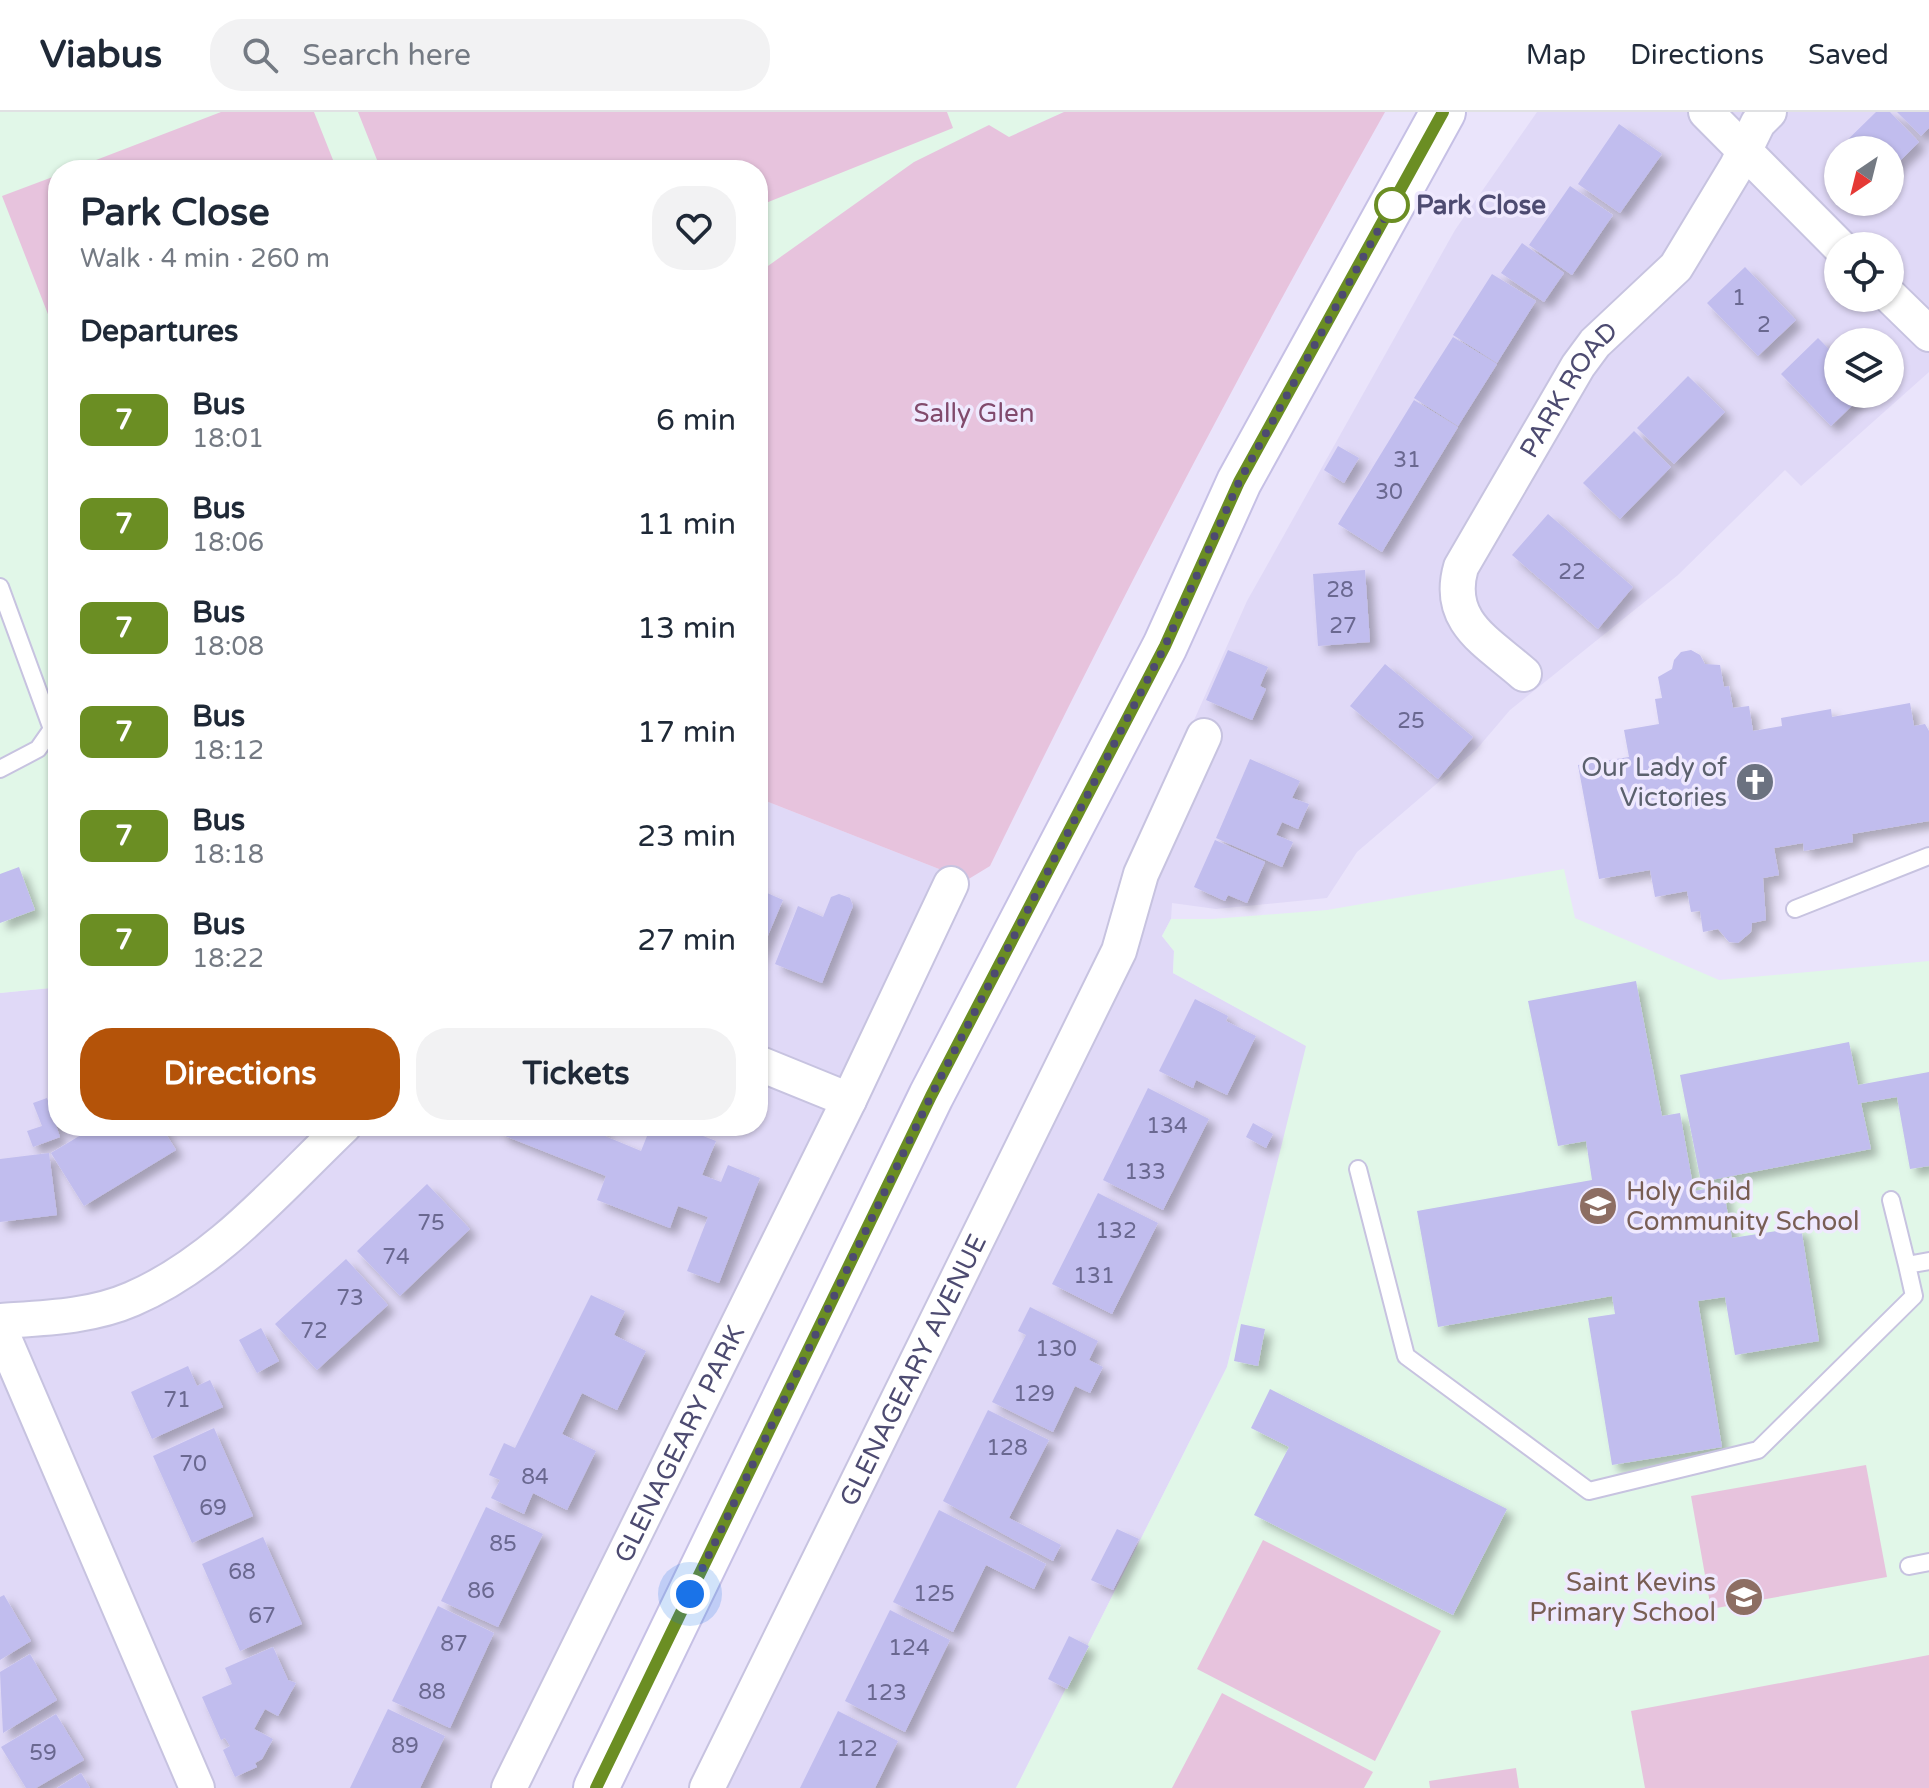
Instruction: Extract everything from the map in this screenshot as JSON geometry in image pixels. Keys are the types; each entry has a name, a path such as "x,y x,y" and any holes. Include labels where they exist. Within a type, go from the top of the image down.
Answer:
{"main road":[{"path":"596,1788 931,1096 1165,646 1239,482 1443,112"}],"street":[{"path":"1706,112 1742,152 1825,232"},
{"name":"PARK ROAD","path":"1524,674 1466,624 1455,588 1461,567 1578,366 1595,343 1676,267 1737,166 1758,123 1769,112"},
{"path":"1904,310 1929,334"},
{"name":"GLENAGEARY AVENUE","path":"707,1788 1119,951 1141,874 1204,736"},
{"name":"GLENAGEARY PARK","path":"509,1788 849,1100 951,884"},
{"path":"768,1067 849,1100"},
{"path":"0,1321 98,1310 132,1299 222,1242 333,1136"},
{"path":"0,1329 197,1788"}],"lane":[{"path":"0,587 48,718"},
{"path":"0,769 38,749 48,735"},
{"path":"1795,909 1929,856"},
{"path":"1358,1169 1406,1356 1589,1491 1758,1450 1914,1296 1891,1200"},
{"path":"1907,1265 1929,1261"},
{"path":"1909,1566 1929,1562"}],"shaded area":[{"path":"0,112 1064,112 1016,134 768,298 768,160 48,160 48,988 0,993"},
{"path":"1537,112 1929,112 1929,372 1904,394 1904,328 1824,328 1824,408 1889,408 1801,486 1785,470 1678,575 1510,710 1476,750 1357,852 1327,898 1216,909 1172,903 1171,919 1162,936 1174,951 1173,973 1307,1046 1227,1367 1016,1788 690,1788 1103,947 1127,871 1247,601 1455,230"},
{"path":"768,802 967,880 526,1788 0,1788 0,993 48,988 48,1136 768,1136"},
{"name":"Holy Child Community School","path":"1564,869 1575,918 1719,980 1929,961 1929,1788 1016,1788 1227,1367 1306,1046 1173,973 1174,951 1162,936 1171,919 1327,910"}],"green space":[{"path":"221,112 314,112 333,160 96,160"},
{"path":"358,112 947,112 953,128 768,202 768,160 377,160"},
{"name":"Sally Glen","path":"1064,112 1385,112 1182,486 990,866 967,880 768,802 768,266 914,162 989,125 1009,137"},
{"path":"48,179 48,314 2,196"},
{"path":"1866,1465 1887,1577 1711,1609 1691,1496"},
{"path":"1263,1540 1441,1631 1375,1761 1197,1669"},
{"path":"1929,1655 1929,1788 1645,1788 1631,1711"},
{"path":"1222,1693 1373,1772 1364,1788 1172,1788"},
{"path":"1516,1768 1519,1788 1430,1788 1429,1781"}],"building":[{"path":"1876,112 1890,112 1919,142 1904,157 1904,136 1851,136"},
{"path":"1897,112 1929,112 1929,128 1921,136"},
{"path":"1619,124 1662,154 1620,213 1578,184"},
{"path":"1570,186 1613,215 1572,275 1529,245"},
{"path":"1522,243 1564,273 1544,302 1501,273"},
{"path":"1745,267 1796,320 1758,356 1707,303"},
{"path":"1492,274 1536,301 1497,363 1453,335"},
{"path":"1453,337 1497,364 1458,426 1414,398"},
{"path":"1818,338 1824,344 1824,408 1850,408 1831,426 1781,374"},
{"path":"1688,376 1725,412 1674,464 1637,428"},
{"path":"1414,400 1458,427 1382,552 1338,524"},
{"path":"1634,431 1671,467 1620,519 1583,483"},
{"path":"1338,446 1359,458 1344,483 1324,470"},
{"path":"1548,514 1633,587 1598,629 1512,555"},
{"path":"1365,570 1370,642 1318,646 1313,574"},
{"path":"1228,650 1268,667 1260,686 1266,689 1252,720 1206,700"},
{"name":"Our Lady of Victories","path":"1691,650 1700,655 1705,664 1720,665 1724,687 1729,686 1733,708 1749,706 1753,731 1782,726 1781,718 1831,709 1832,717 1910,703 1914,726 1925,724 1929,731 1929,821 1852,834 1853,842 1804,851 1803,843 1774,848 1779,875 1763,878 1766,920 1752,923 1751,932 1738,943 1729,942 1718,929 1703,932 1700,911 1691,912 1687,891 1655,897 1650,870 1599,879 1578,765 1629,757 1624,730 1659,724 1655,699 1662,698 1658,677 1672,669 1674,660 1681,652"},
{"path":"1385,664 1473,737 1438,779 1350,706"},
{"path":"1250,759 1300,781 1292,798 1309,804 1298,829 1282,822 1276,835 1293,842 1282,867 1216,838"},
{"path":"1215,840 1265,862 1247,903 1228,895 1225,901 1194,887"},
{"path":"19,867 35,910 0,923 0,874"},
{"path":"768,893 783,900 768,935"},
{"path":"839,894 850,898 853,906 822,983 775,964 798,906 823,917 831,897"},
{"path":"1636,981 1662,1116 1680,1113 1694,1191 1723,1186 1732,1238 1801,1227 1819,1341 1735,1355 1725,1297 1698,1301 1722,1447 1612,1465 1588,1318 1615,1314 1612,1296 1438,1327 1417,1211 1592,1180 1586,1141 1558,1146 1528,1001"},
{"path":"1195,999 1228,1016 1226,1021 1256,1036 1227,1095 1196,1080 1193,1088 1159,1071"},
{"path":"1849,1042 1858,1085 1929,1072 1929,1166 1910,1169 1897,1097 1861,1103 1871,1149 1701,1182 1680,1075"},
{"path":"1148,1088 1209,1119 1163,1210 1103,1180"},
{"path":"47,1098 48,1136 60,1137 33,1147 27,1131 42,1126 33,1103"},
{"path":"1253,1123 1273,1134 1266,1148 1246,1137"},
{"path":"79,1136 167,1136 176,1150 84,1206 51,1153"},
{"path":"505,1136 605,1136 641,1151 647,1136 703,1136 716,1141 702,1175 721,1182 728,1165 760,1178 719,1283 687,1271 708,1217 678,1206 670,1228 597,1200 606,1176"},
{"path":"49,1153 57,1215 0,1222 0,1159"},
{"path":"427,1184 470,1229 400,1296 357,1251"},
{"path":"1098,1193 1158,1223 1112,1314 1052,1284"},
{"path":"346,1259 388,1305 317,1370 275,1324"},
{"path":"591,1295 625,1311 614,1335 646,1351 617,1410 582,1393 562,1434 596,1451 567,1510 533,1493 524,1514 491,1498 500,1480 489,1475 504,1443 515,1448"},
{"path":"1030,1307 1098,1341 1089,1360 1103,1367 1090,1393 1075,1386 1053,1432 992,1402 1026,1335 1018,1331"},
{"path":"1241,1324 1265,1329 1258,1366 1234,1361"},
{"path":"261,1328 279,1361 257,1373 239,1340"},
{"path":"188,1366 197,1386 210,1380 223,1407 152,1439 131,1392"},
{"path":"1270,1389 1507,1509 1453,1615 1254,1515 1289,1447 1251,1428"},
{"path":"988,1410 1049,1440 1009,1518 1061,1545 1053,1561 943,1501"},
{"path":"214,1428 253,1516 192,1543 153,1456"},
{"path":"486,1507 543,1534 498,1627 441,1601"},
{"path":"939,1510 1046,1564 1034,1589 986,1565 953,1632 893,1602"},
{"path":"1117,1529 1139,1539 1113,1590 1091,1580"},
{"path":"263,1537 302,1624 240,1651 202,1564"},
{"path":"4,1595 31,1641 0,1660 0,1597"},
{"path":"438,1606 494,1633 450,1728 392,1701"},
{"path":"890,1610 950,1640 905,1732 845,1701"},
{"path":"1069,1636 1089,1646 1067,1689 1048,1679"},
{"path":"273,1647 288,1680 296,1683 278,1716 265,1709 254,1729 273,1739 262,1759 255,1763 257,1767 235,1777 223,1750 230,1746 225,1738 221,1740 202,1697 232,1684 225,1668"},
{"path":"30,1654 57,1700 3,1733 0,1672"},
{"path":"388,1709 445,1736 420,1788 350,1788"},
{"path":"838,1711 898,1741 875,1788 800,1788"},
{"path":"56,1714 84,1760 36,1788 26,1788 1,1747"},
{"path":"81,1773 90,1788 57,1788"}],"bus line":[{"name":"7","path":"596,1788 931,1096 1165,646 1239,482 1443,112"}],"place":[{"name":"Park Close","path":"1392,205"},
{"name":"Our Lady of Victories","path":"1755,782"},
{"name":"Holy Child Community School","path":"1598,1206"},
{"name":"Saint Kevins Primary School","path":"1744,1597"}],"route":[{"path":"690,1594 931,1096 1165,646 1239,482 1392,205"}]}
